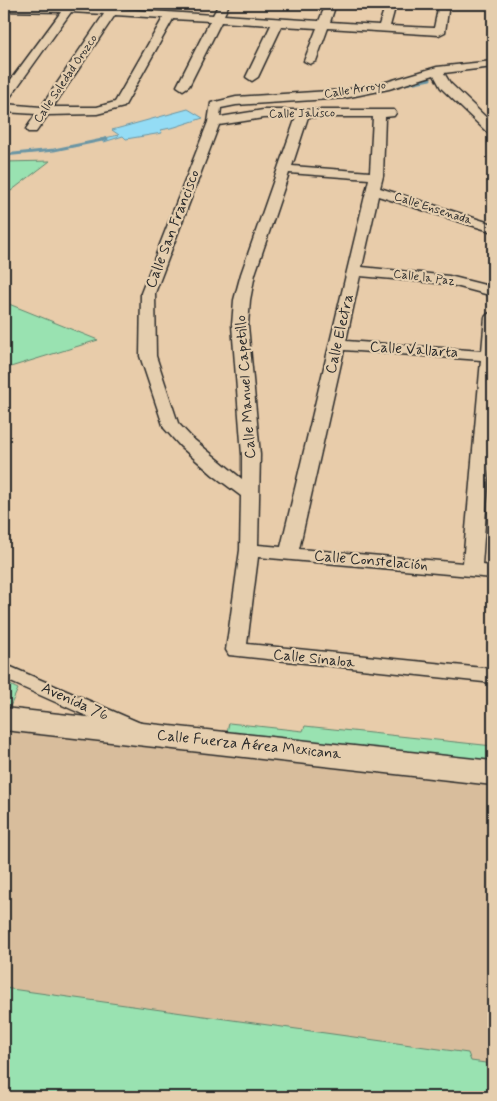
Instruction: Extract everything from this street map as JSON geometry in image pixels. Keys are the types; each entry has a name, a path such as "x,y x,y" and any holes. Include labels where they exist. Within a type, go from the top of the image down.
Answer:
{"main road":[{"name":"Calle Fuerza Aérea Mexicana","path":"4,719 493,773"}],"street":[{"path":"183,86 224,4"},
{"path":"310,61 330,4"},
{"path":"383,29 391,4"},
{"path":"7,8 70,6 114,8 170,15 439,32 444,4"},
{"path":"4,97 70,6"},
{"name":"Calle Soledad Orozco","path":"32,129 114,8"},
{"path":"4,108 93,111 108,110 120,104 170,15"},
{"path":"252,77 278,22"},
{"name":"Calle Arroyo","path":"215,114 236,101 365,91 437,70 493,64"},
{"path":"437,70 445,85 493,131"},
{"name":"Calle Jalisco","path":"215,114 385,113"},
{"name":"Calle Electra","path":"289,553 375,183 385,113"},
{"name":"Calle San Francisco","path":"215,114 148,293 148,356 170,424 186,442 219,471 250,494"},
{"name":"Calle Manuel Capetillo","path":"249,550 251,455 240,325 242,300 248,274 303,114"},
{"name":"Calle Ensenada","path":"283,169 375,183 493,228"},
{"name":"Calle la Paz","path":"354,271 449,280 493,292"},
{"path":"472,570 493,317"},
{"name":"Calle Vallarta","path":"337,345 490,356"},
{"name":"Calle Constelación","path":"249,550 493,572"},
{"name":"Calle Sinaloa","path":"249,550 236,650 493,676"},
{"name":"Avenida 76","path":"4,671 145,734"}],"shaded area":[{"path":"4,731 493,786 493,1097 4,1097"}],"green space":[{"path":"50,161 7,194 4,206 4,162"},
{"path":"4,302 98,340 4,369"},
{"path":"4,682 18,689 8,711 4,710"},
{"path":"229,723 303,731 305,726 493,746 493,761 227,732"},
{"path":"4,988 468,1053 471,1061 493,1064 493,1097 4,1097"}],"water":[{"path":"188,109 203,118 161,130 162,133 126,139 123,136 104,142 100,139 119,135 112,130"}],"waterway":[{"path":"472,69 493,67"},
{"path":"400,85 430,79"},
{"path":"4,155 54,150 107,139"}]}
